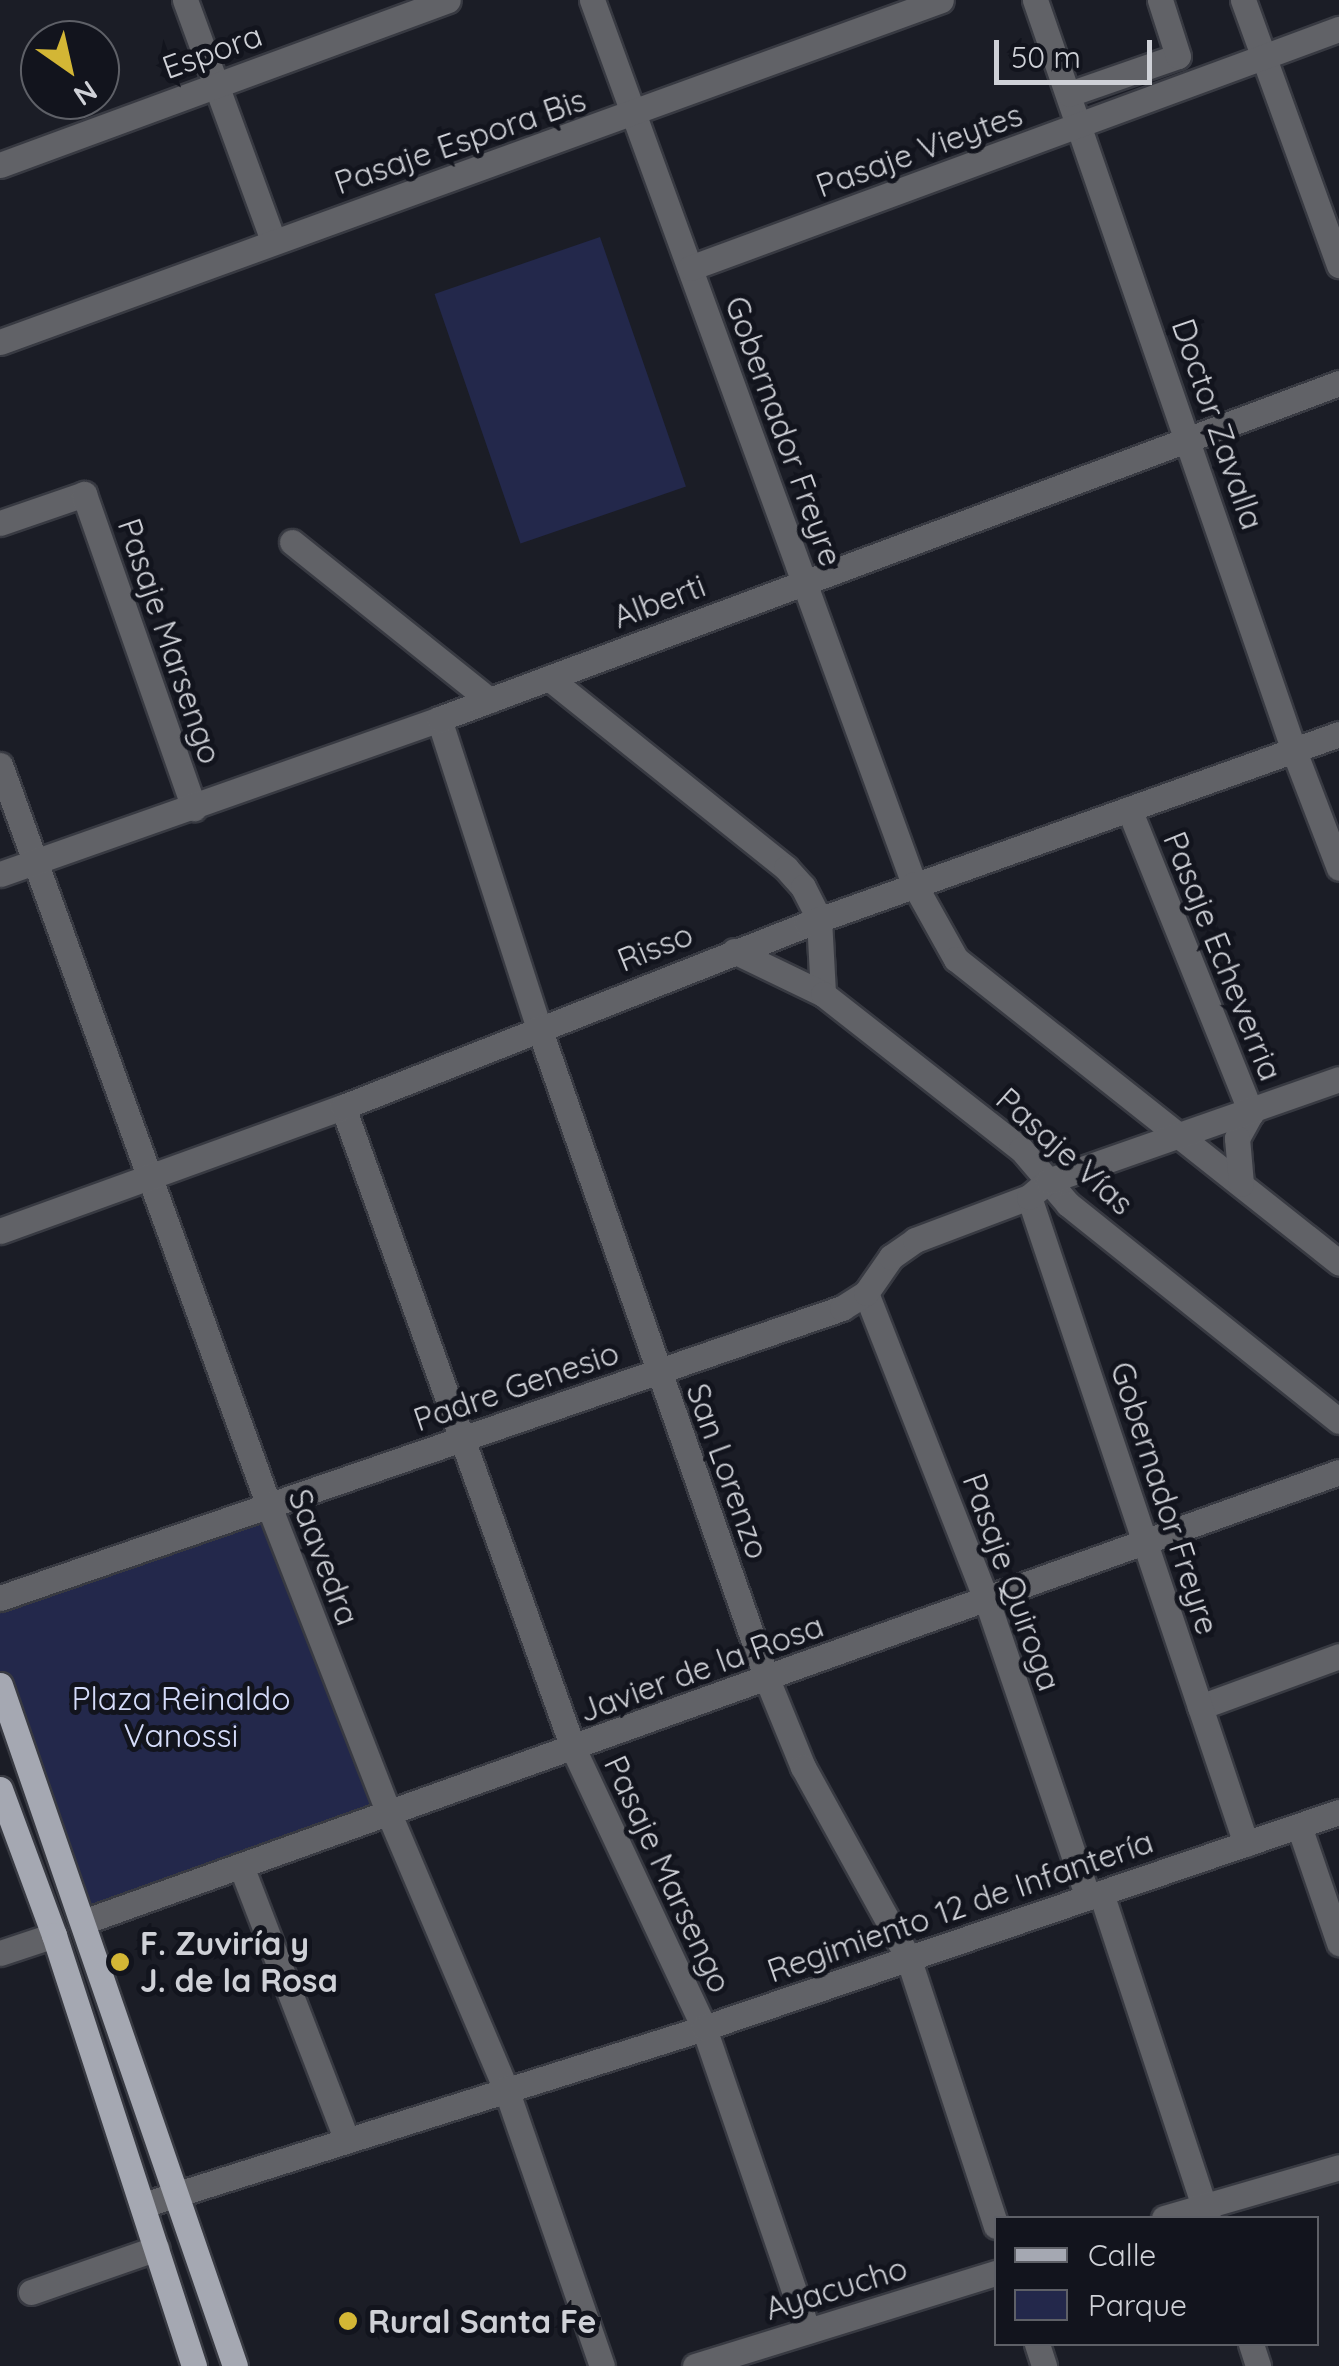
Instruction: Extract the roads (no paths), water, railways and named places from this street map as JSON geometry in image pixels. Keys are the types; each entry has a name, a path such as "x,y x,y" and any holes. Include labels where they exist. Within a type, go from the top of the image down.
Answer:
{"main road":[{"path":"0,1685 235,2366"},
{"path":"0,1789 54,1935 194,2366"}],"street":[{"path":"185,0 273,240"},
{"name":"Espora","path":"0,165 448,0"},
{"name":"Gobernador Freyre","path":"592,0 914,884"},
{"name":"Pasaje Espora Bis","path":"0,342 273,240 632,116 940,0"},
{"name":"Doctor Zavalla","path":"1035,0 1190,440 1294,751 1339,868"},
{"path":"1069,94 1178,56 1160,0"},
{"path":"1243,0 1339,266"},
{"name":"Pasaje Vieytes","path":"690,268 1339,29"},
{"name":"Alberti","path":"0,874 439,719 1339,384"},
{"name":"Pasaje Marsengo","path":"0,523 84,494 194,808"},
{"path":"292,542 489,700"},
{"path":"549,678 786,868 803,888 819,919 823,994"},
{"name":"San Lorenzo","path":"439,719 539,1028 767,1679 803,1767 908,1957 994,2220"},
{"name":"Risso","path":"0,1231 343,1106 819,919 1339,734"},
{"name":"Saavedra","path":"0,765 268,1506 390,1814 506,2089 602,2366"},
{"name":"Pasaje Echeverria","path":"1129,809 1251,1113 1237,1138 1241,1184"},
{"path":"914,884 956,959 1339,1262"},
{"name":"Pasaje Vías","path":"734,951 823,994 1021,1149 1038,1189 1068,1204 1339,1421"},
{"name":"Padre Genesio","path":"0,1598 842,1308 866,1293 891,1257 915,1240 1038,1189 1339,1079"},
{"name":"Pasaje Marsengo","path":"343,1106 574,1748 704,2028 808,2331"},
{"name":"Gobernador Freyre","path":"1038,1189 1246,1844"},
{"name":"Pasaje Quiroga","path":"866,1293 987,1601 1206,2212"},
{"name":"Javier de la Rosa","path":"83,1922 1339,1472"},
{"path":"1200,1707 1339,1656"},
{"name":"Regimiento 12 de Infantería","path":"143,2204 704,2028 1339,1812"},
{"path":"1299,1826 1339,1942"},
{"path":"242,1866 347,2140"},
{"path":"0,1953 54,1935"},
{"path":"1178,2216 1206,2212 1339,2166"},
{"path":"31,2292 157,2248"},
{"name":"Ayacucho","path":"694,2366 994,2274"}],"place":[{"name":"F. Zuviría y J. de la Rosa","path":"120,1962"},
{"name":"Rural Santa Fe","path":"348,2321"}],"park label":[{"name":"Plaza Reinaldo Vanossi","path":"181,1718"}]}
